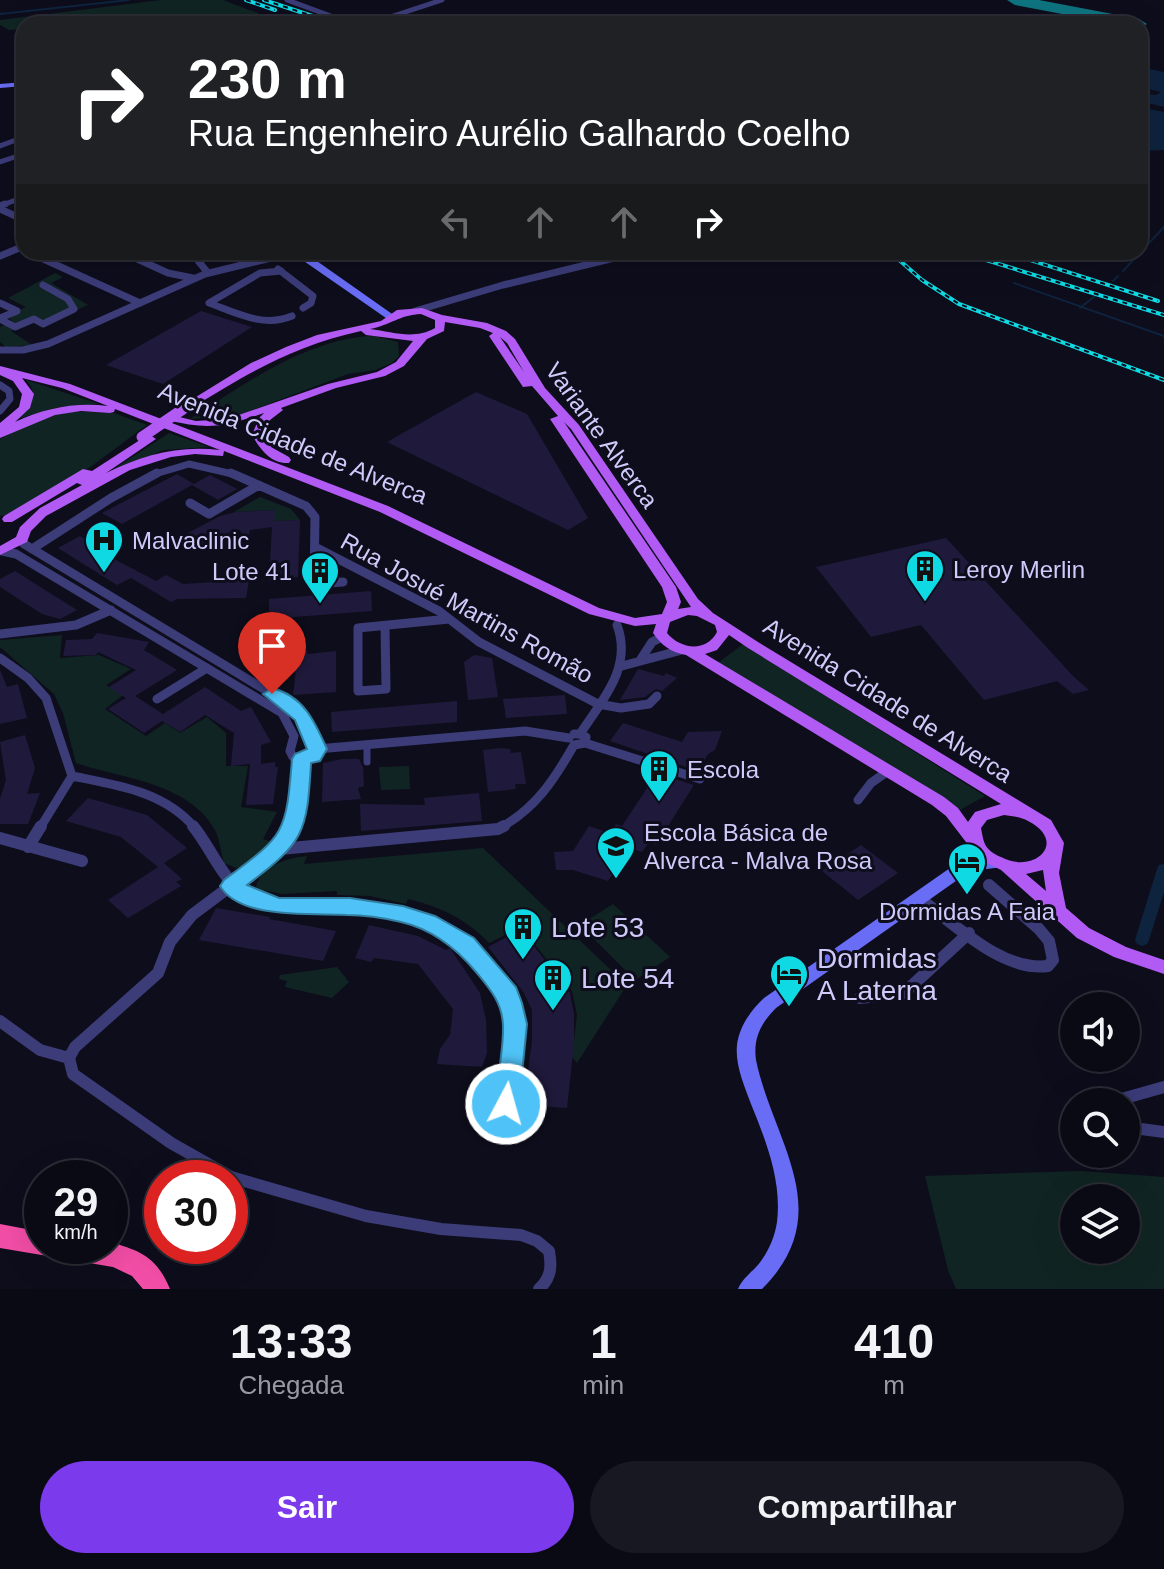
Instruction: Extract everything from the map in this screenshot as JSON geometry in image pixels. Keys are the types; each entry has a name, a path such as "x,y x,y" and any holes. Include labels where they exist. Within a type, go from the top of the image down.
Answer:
{"highway":[{"path":"0,1236 24,1241"},
{"path":"128,1260 155,1281 157,1289"}],"main road":[{"path":"0,434 39,416 69,408 100,408 213,424 242,418 292,399 381,374 406,357 438,321 410,311 377,305 305,260"},
{"path":"377,305 387,324 406,345 406,357"},
{"path":"1,551 26,540 39,515 192,407 322,342 387,324 410,311"},
{"name":"Variante Alverca","path":"438,321 483,325 502,333 511,341 540,390 575,427 693,602 706,613"},
{"name":"Variante Alverca","path":"438,321 480,329 501,343 531,392 565,429 669,587 674,602 667,618"},
{"path":"400,338 422,338"},
{"name":"Avenida Cidade de Alverca","path":"0,362 74,383 384,509 617,625 661,636"},
{"path":"0,370 17,379 28,394 24,408 0,428"},
{"name":"Avenida Cidade de Alverca","path":"0,370 66,386 285,460 434,525 557,594"},
{"path":"285,460 266,449 258,435 265,418 292,399"},
{"path":"4,519 39,503 146,438"},
{"path":"39,515 149,457 172,450 200,449 262,461"},
{"path":"4,519 20,523 26,540"},
{"name":"Avenida Cidade de Alverca","path":"594,611 635,622 667,618"},
{"path":"685,650 716,645 723,637 721,623 706,613 685,611 667,618 661,624 661,636 952,812 975,843 1070,924 1099,943 1162,964"},
{"name":"Avenida Cidade de Alverca","path":"721,623 1005,802 1031,815"},
{"path":"748,1289 761,1276 783,1242 789,1202 780,1153 749,1072 746,1054 749,1033 759,1014 770,1003 966,865 975,843 973,827 988,812 1004,809 1031,815 1045,824 1054,837 1052,888 1058,912"},
{"path":"966,865 1034,867 1052,855"}],"street":[{"path":"287,0 331,16"},
{"path":"392,16 442,0"},
{"path":"0,208 14,215"},
{"path":"0,220 14,215"},
{"path":"48,260 140,303"},
{"path":"140,260 168,273 193,278"},
{"path":"197,260 208,273"},
{"path":"0,350 40,347 193,278 273,260"},
{"path":"580,265 593,260"},
{"path":"410,311 603,260"},
{"path":"261,264 281,271 313,296 311,303 303,308"},
{"path":"260,273 261,264"},
{"path":"281,271 260,273 209,303 270,323 285,321 292,316"},
{"path":"0,319 15,327 34,319 43,324 74,309 68,299 43,285"},
{"path":"438,321 448,301"},
{"path":"0,303 17,311 0,319"},
{"path":"0,385 9,391 10,399 1,409"},
{"path":"26,540 57,537 90,511 170,467 190,464 212,467 310,509 315,517 314,584 343,582"},
{"path":"190,503 209,514 259,485"},
{"path":"1,551 16,554 282,713 294,732 295,744 291,754 302,759 313,756 316,746 310,728 292,706 26,540"},
{"name":"Rua Josué Martins Romão","path":"315,547 439,611 479,642 598,704"},
{"path":"0,634 76,625 111,610"},
{"path":"385,626 386,689 358,691 358,628 449,619"},
{"path":"280,849 498,829 525,815 541,801 622,666 625,640 617,625"},
{"path":"641,659 652,642 661,636"},
{"path":"622,666 685,650"},
{"path":"0,658 26,677 49,703 62,758 72,776 151,793 176,806 199,833 231,886 258,901 279,906 350,906 403,914 427,922 466,945 507,994 510,1003 515,1024 506,1104"},
{"path":"157,699 207,668"},
{"path":"598,704 621,708 649,704 657,696"},
{"path":"295,744 305,741 316,746 367,745 525,731 577,740 700,779"},
{"path":"367,745 367,762"},
{"path":"302,759 299,809 289,836 280,849 192,915 170,942 158,973 75,1047 69,1058 73,1074 199,1160 231,1177 366,1216 441,1229 521,1235 537,1241 549,1251 552,1266 548,1281 539,1289"},
{"path":"858,800 871,783 888,771"},
{"path":"28,847 72,776"},
{"path":"0,838 82,861"},
{"path":"919,898 1019,966 1048,966 1053,960 1049,941 989,885"},
{"path":"860,998 904,993 969,933"},
{"path":"0,1021 40,1050 69,1058"},
{"path":"1140,1094 1164,1087"},
{"path":"1140,1129 1164,1132"}],"green space":[{"path":"161,0 223,0 265,16 32,16"},
{"path":"16,18 16,30 0,25 0,20"},
{"path":"55,273 63,277 51,283 88,305 43,324 39,319 11,331 32,345 6,347 0,342 0,327 13,321 5,316 26,307 8,298"},
{"path":"374,336 398,342 399,356 392,363 375,370 348,374 241,414 190,419 254,378 301,354 350,338"},
{"path":"26,380 99,404 59,407 17,419 33,396"},
{"path":"65,411 114,413 147,425 56,490 17,511 0,516 0,439 35,420"},
{"path":"169,433 209,447 163,450 91,484"},
{"path":"260,497 291,509 300,520 274,521 274,510 234,512"},
{"path":"62,635 60,658 99,655 131,669 106,685 123,695 105,709 146,736 165,723 180,733 207,717 226,733 226,766 248,766 241,807 277,812 263,839 271,842 248,865 236,868 224,863 216,832 190,802 154,785 76,763 63,713 54,694 0,647 0,640"},
{"path":"743,644 985,796 960,810 718,663"},
{"path":"409,766 410,789 381,790 379,767"},
{"path":"483,848 614,973 623,991 577,1063 572,1057 577,1015 572,991 521,927 489,943 472,927 452,915 408,899 406,904 370,896 337,895 337,891 282,894 264,890 261,893 256,887 269,868 300,857 307,856 304,864"},
{"path":"613,904 670,957 635,980 580,925"},
{"path":"337,967 349,982 332,998 285,987 287,981 279,979 280,975"},
{"path":"1082,1171 1164,1177 1164,1289 956,1289 948,1270 925,1176"}],"water":[{"path":"1148,69 1164,72 1164,107 1148,103 1148,94 1161,92 1148,89"},
{"path":"1148,109 1164,112 1164,150 1148,151"}],"building":[{"path":"201,311 252,327 163,384 106,365"},
{"path":"476,392 527,414 588,518 568,530 387,442"},
{"path":"177,474 194,484 210,475 237,489 218,500 192,485 122,524 102,513"},
{"path":"275,510 274,521 300,520 298,577 269,580 272,527 250,530 249,535 243,536 240,530 231,531 214,546 205,544 195,551 173,541 220,516"},
{"path":"80,536 99,547 95,549 156,581 166,575 183,584 249,580 246,598 177,599 171,602 131,578 117,585 58,548"},
{"path":"946,538 1089,690 1073,694 1057,681 984,700 921,625 871,637 816,567"},
{"path":"15,571 77,610 60,619 42,614 0,587 0,579"},
{"name":"Lote 41","path":"371,591 372,611 269,619 269,599"},
{"path":"97,633 149,642 144,650 177,670 135,696 163,714 205,687 241,711 251,707 271,742 261,745 261,764 275,762 275,767 278,767 273,804 246,805 250,764 231,766 234,733 205,715 180,732 162,721 144,733 108,709 126,698 109,687 136,670 98,652 96,655 63,656 66,640 92,639"},
{"path":"304,641 308,654 336,651 336,692 293,695 297,660 242,662 242,645"},
{"path":"474,655 492,658 498,697 468,700 464,662"},
{"path":"638,669 677,678 662,691 656,689 645,697 620,700"},
{"path":"0,670 7,687 18,684 27,718 0,724"},
{"path":"565,695 567,714 506,718 503,699"},
{"path":"457,701 457,722 332,732 331,712"},
{"path":"623,723 682,742 688,732 722,731 715,750 708,754 698,771 610,741"},
{"path":"25,735 35,768 27,794 40,793 28,824 0,824 0,799 6,780 0,742"},
{"path":"510,749 511,753 521,752 526,784 515,784 516,789 488,792 483,750"},
{"path":"359,759 363,767 364,786 358,788 361,799 322,802 323,763"},
{"name":"Escola","path":"643,769 694,785 656,845 649,842 642,852 629,848 608,881 573,870 556,870 554,852 573,851 589,826 609,833 616,824 622,826 653,779 639,774"},
{"path":"479,793 482,821 361,831 360,804 425,805 424,798"},
{"path":"88,798 147,815 187,848 164,863 182,879 176,882 181,886 128,918 108,900 158,867 121,837 66,821"},
{"path":"861,845 898,873 858,900 822,871"},
{"path":"216,908 336,931 323,961 199,940"},
{"path":"369,925 418,936 446,950 450,948 480,993 486,1020 487,1053 482,1067 437,1064 440,1049 450,1035 453,1009 418,964 374,958 371,962 355,958"},
{"path":"521,929 570,993 574,1044 567,1108 523,1105 532,1042 532,1010 524,993 488,947"}],"waterway":[{"path":"0,14 129,0"},
{"path":"1148,244 1164,227"},
{"path":"1123,271 1133,260"},
{"path":"1113,281 1118,276"},
{"path":"1014,283 1081,307"},
{"path":"1081,307 1095,296"},
{"path":"1081,307 1164,336"},
{"path":"1142,940 1164,869"}],"taxiway":[{"path":"1015,0 1098,16"}],"railway":[{"path":"246,0 275,10"},
{"path":"264,0 313,16"},
{"path":"899,260 922,280 959,304 1164,380"},
{"path":"986,260 1164,315"},
{"path":"1030,260 1158,301"}],"place":[{"name":"Malvaclinic","path":"104,574"},
{"name":"Leroy Merlin","path":"925,603"},
{"name":"Lote 41","path":"320,605"},
{"name":"Escola","path":"659,803"},
{"name":"Escola Básica de Alverca - Malva Rosa","path":"616,880"},
{"name":"Dormidas A Faia","path":"967,896"},
{"name":"Lote 53","path":"523,961"},
{"name":"Dormidas A Laterna","path":"789,1008"},
{"name":"Lote 54","path":"553,1012"}],"route":[{"path":"272,694 303,717 317,749 313,756 302,759 299,809 289,836 280,849 231,886 258,901 279,906 350,906 403,914 427,922 466,945 507,994 510,1003 515,1024 506,1104"}]}
